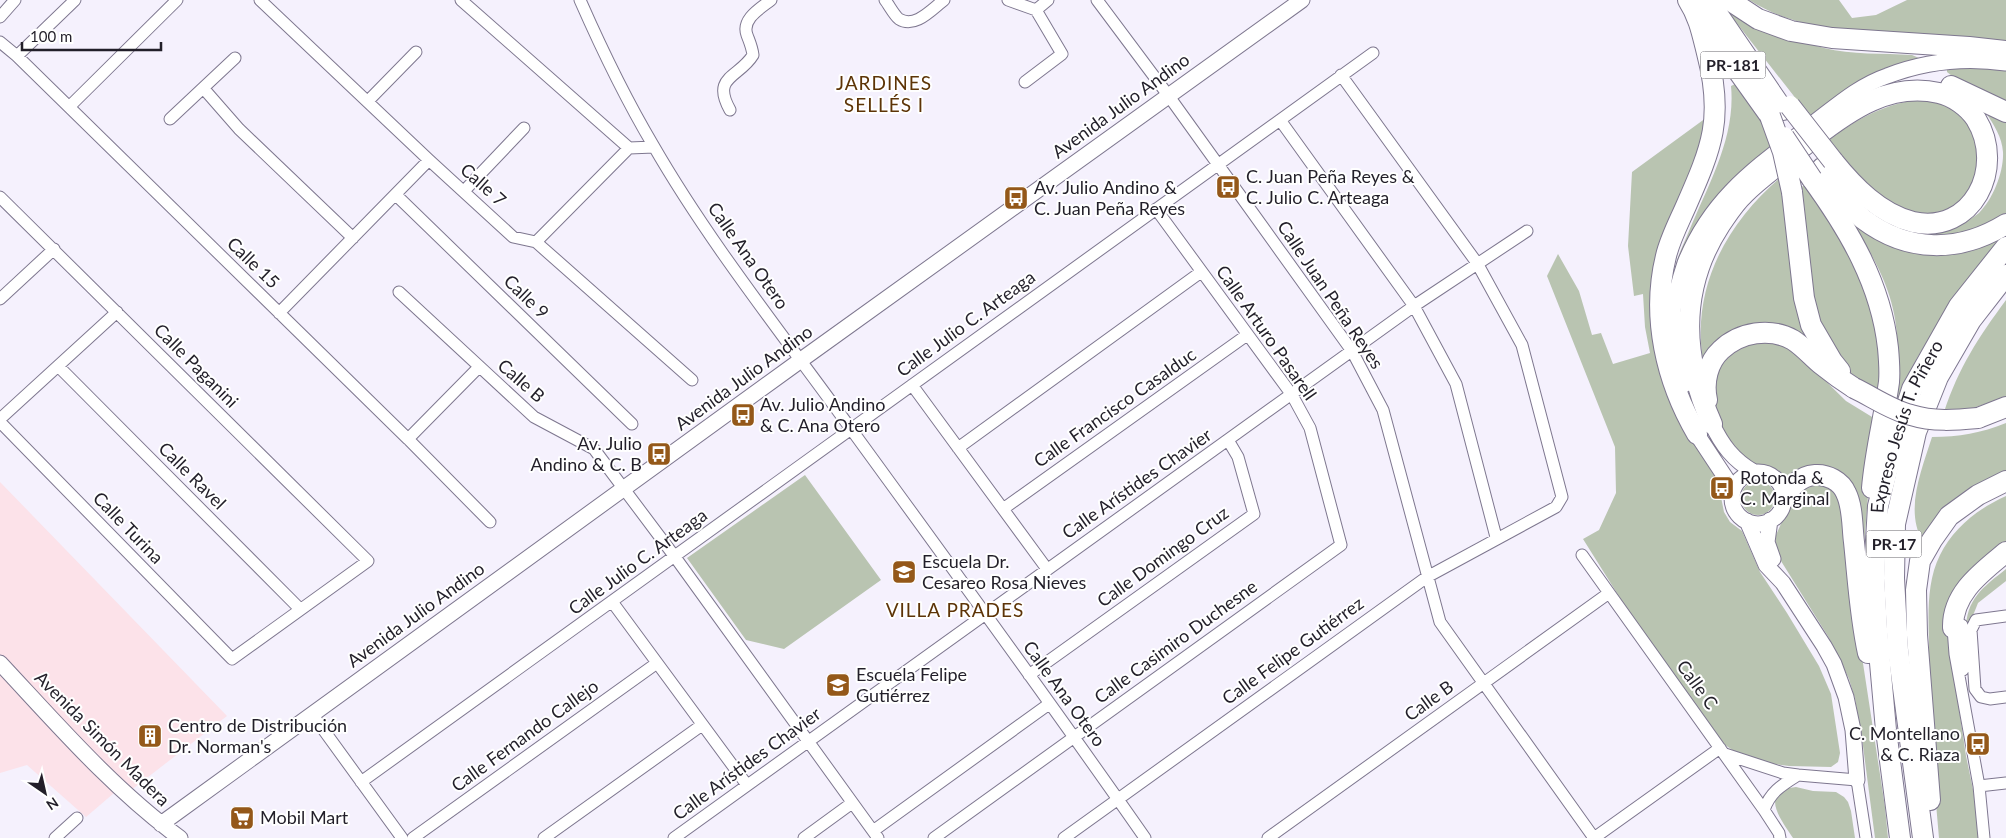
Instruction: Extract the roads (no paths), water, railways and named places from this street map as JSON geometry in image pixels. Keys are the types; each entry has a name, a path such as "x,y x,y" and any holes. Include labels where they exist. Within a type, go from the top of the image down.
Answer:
{"highway":[{"path":"1704,429 1688,418 1671,378 1664,353 1660,317 1660,290 1666,255 1709,151 1715,123 1714,86 1706,3 1791,31 1832,38 2006,51"},
{"name":"PR-181","path":"1706,3 1781,111"},
{"path":"1811,125 1870,91 1899,82 1918,81 1947,84 2006,112"},
{"path":"1704,429 1702,403 1692,369 1689,349 1689,317 1694,287 1707,247 1726,216 1742,195 1832,123 1861,104 1888,94 1928,91 1941,93 1956,100 1971,112 1982,127 1988,142 1990,157 1989,175 1983,190 1975,200 1963,212 1933,223 1914,222 1897,217 1881,208 1847,179 1822,169"},
{"path":"1781,111 1822,169 1866,266 1885,323 1889,381 1878,437 1869,519 1874,575"},
{"path":"1781,111 1847,203 1863,218 1889,235 1907,241 1942,247 1983,236 2006,224"},
{"path":"1781,111 1783,152 1792,192 1804,298 1811,325 1832,361 1854,388"},
{"name":"Expreso Jesús T. Piñero","path":"1900,838 1878,654 1874,575 1878,506 1893,448 1912,389 1959,306 2006,247"},
{"name":"Expreso Jesús T. Piñero","path":"1923,838 1898,650 1894,569 1895,524 1904,477 1916,432 1938,377 1971,320 2006,275"},
{"path":"1704,429 1705,386 1712,360 1732,341 1748,334 1775,333 1785,336 1854,388 1894,409 1912,416 1953,420 1978,418 2006,407"},
{"path":"1783,500 1798,481 1815,475 1833,479 1846,492 1851,514 1862,627 1886,730"},
{"path":"1930,838 1930,790 1917,635 1916,590 1920,562 1932,540 1949,516 1978,495 2006,481"},
{"path":"1917,635 1924,573 1937,541 1952,521 1975,503 1999,491 2006,490"},
{"path":"1964,624 1960,597 1971,582 2006,552"},
{"path":"1964,624 1962,617 1964,608 1972,592 1991,573 2006,562"}],"street":[{"path":"0,17 15,0"},
{"path":"17,56 75,0"},
{"path":"69,107 177,0"},
{"name":"Calle 7","path":"260,0 429,160 514,236 536,242 692,380"},
{"path":"461,0 629,148"},
{"name":"Calle Ana Otero","path":"580,0 611,70 654,147 691,205 984,614 1030,675 1145,838"},
{"path":"730,110 724,98 723,88 728,77 753,55 752,45 747,36 746,29 756,5 771,0"},
{"path":"885,0 899,19 907,21 918,20 944,0"},
{"path":"1008,0 1036,10 1062,54 1025,82"},
{"path":"1036,10 1048,0"},
{"name":"Calle Juan Peña Reyes","path":"1097,0 1168,95 1352,351 1383,410 1440,622 1594,838"},
{"name":"Avenida Julio Andino","path":"161,824 1302,0"},
{"name":"Calle 15","path":"0,42 17,56 408,439 490,522"},
{"path":"368,101 416,52"},
{"name":"Calle Julio C. Arteaga","path":"361,782 1373,53"},
{"path":"170,119 235,58"},
{"path":"1734,489 1704,429 1679,367 1673,311 1685,264 1707,220 1742,179 1855,92 1886,76 1942,61 1984,60 2006,63"},
{"path":"1341,75 1477,264"},
{"path":"204,89 239,129 353,238"},
{"path":"1280,120 1414,306 1456,384 1496,538"},
{"path":"464,191 524,128"},
{"path":"536,242 629,148 654,147"},
{"path":"279,313 429,160"},
{"name":"Calle 9","path":"396,195 632,424"},
{"name":"Calle Paganini","path":"0,197 368,560 300,609"},
{"name":"Calle Arturo Pasarell","path":"1156,209 1292,395 1310,428 1341,545"},
{"name":"Calle Arístides Chavier","path":"674,838 1414,306 1526,231"},
{"path":"0,299 54,249"},
{"name":"Calle Felipe Gutiérrez","path":"1064,838 1427,577 1556,507 1562,497 1522,345 1477,264"},
{"path":"958,448 1201,272"},
{"name":"Calle B","path":"399,292 534,417 594,449 675,557 875,835"},
{"path":"0,420 116,312"},
{"name":"Calle Francisco Casalduc","path":"1003,509 1247,335"},
{"name":"Calle Ravel","path":"59,366 300,609"},
{"path":"408,439 479,367"},
{"path":"912,385 1046,569"},
{"name":"Calle Turina","path":"0,420 232,659 300,609"},
{"path":"1704,429 1737,462 1754,472"},
{"name":"Calle Domingo Cruz","path":"1030,675 1254,514 1238,457 1228,440"},
{"path":"1754,472 1765,473 1774,478 1781,487 1783,500 1779,512 1770,520 1758,523 1747,521 1738,514 1733,504 1736,483 1743,476 1754,472"},
{"path":"1770,520 1767,536 1768,549 1783,583 1834,664 1846,697 1866,838"},
{"path":"1747,521 1766,565 1783,583"},
{"name":"Calle Casimiro Duchesne","path":"934,838 1341,545"},
{"name":"Calle C","path":"1582,555 1764,810 1779,833 1780,838"},
{"name":"Calle B","path":"1268,838 1609,593"},
{"path":"613,602 746,785"},
{"path":"1964,624 2006,616"},
{"path":"1964,624 1955,654 1979,786 1984,838"},
{"path":"1964,624 1971,630 1975,689 1982,697 1990,699 2006,697"},
{"name":"Calle Fernando Callejo","path":"414,838 657,663"},
{"name":"Avenida Simón Madera","path":"0,664 116,784 161,824 180,838"},
{"path":"875,835 1049,704"},
{"path":"312,714 402,838"},
{"path":"544,838 702,725"},
{"path":"1594,838 1722,751 1783,773 1857,780"},
{"path":"1764,810 1767,800 1773,792 1798,775"},
{"path":"1979,786 2006,783"},
{"path":"804,838 852,803"},
{"path":"55,838 77,818"}],"place":[{"name":"C. Juan Peña Reyes & C. Julio C. Arteaga","path":"1228,187"},
{"name":"Av. Julio Andino & C. Juan Peña Reyes","path":"1016,198"},
{"name":"Av. Julio Andino & C. Ana Otero","path":"743,415"},
{"name":"Av. Julio Andino & C. B","path":"659,454"},
{"name":"Rotonda & C. Marginal","path":"1722,488"},
{"name":"Escuela Dr. Cesareo Rosa Nieves","path":"904,572"},
{"name":"Escuela Felipe Gutiérrez","path":"838,685"},
{"name":"Centro de Distribución Dr. Norman's","path":"150,736"},
{"name":"C. Montellano & C. Riaza","path":"1978,744"},
{"name":"Mobil Mart","path":"242,818"}],"district":[{"name":"JARDINES SELLÉS I","path":"884,94"},
{"name":"VILLA PRADES","path":"955,610"}]}
